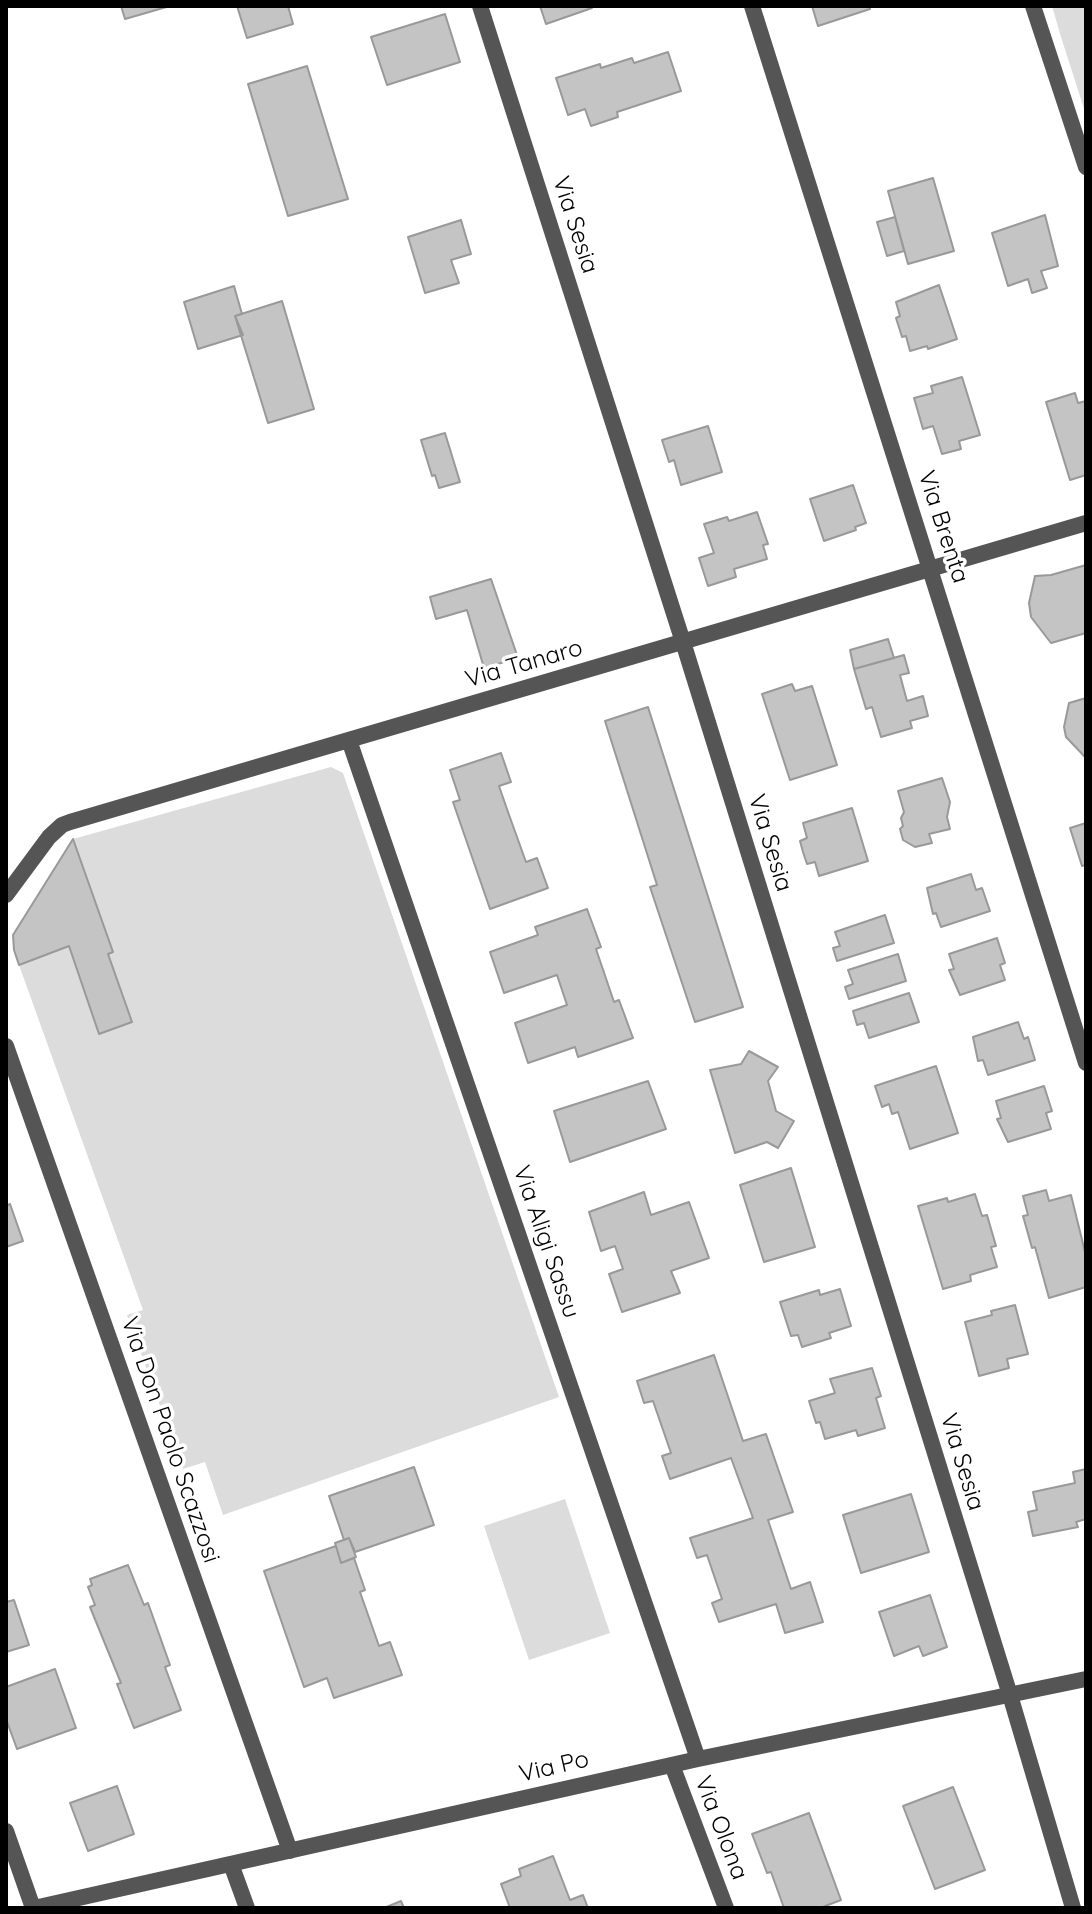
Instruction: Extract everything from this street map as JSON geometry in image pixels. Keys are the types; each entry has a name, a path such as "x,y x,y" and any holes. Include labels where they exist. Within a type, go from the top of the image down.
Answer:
{"street":[{"name":"Via Sesia","path":"480,6 683,642 1010,1695 1073,1908"},
{"name":"Via Brenta","path":"752,6 1086,1063"},
{"path":"1033,6 1086,167"},
{"name":"Via Tanaro","path":"6,895 49,837 62,825 1086,523"},
{"name":"Via Aligi Sassu","path":"349,740 698,1759"},
{"name":"Via Don Paolo Scazzosi","path":"6,1046 290,1851"},
{"name":"Via Po","path":"34,1908 698,1759 1086,1679"},
{"name":"Via Olona","path":"672,1765 726,1908"},
{"path":"6,1831 34,1908"},
{"path":"231,1864 247,1908"}],"shaded area":[{"path":"1052,6 1086,6 1086,115 1061,37"},
{"path":"331,767 343,773 559,1397 223,1515 205,1462 183,1469 127,1315 143,1310 19,965 13,935 73,839"},
{"path":"565,1499 610,1633 529,1660 484,1526"}],"building":[{"path":"121,6 170,6 125,19"},
{"path":"237,6 288,6 293,24 247,38"},
{"path":"540,6 592,6 592,8 546,24"},
{"path":"812,6 869,6 870,9 818,26"},
{"path":"445,14 460,62 387,85 371,37"},
{"path":"668,52 681,91 617,112 618,117 591,126 585,109 568,115 556,78 600,64 601,68 632,58 634,63"},
{"path":"307,66 348,199 288,216 248,84"},
{"path":"933,178 954,251 908,264 888,191"},
{"path":"1045,215 1058,266 1041,271 1047,288 1032,293 1028,279 1008,286 992,233"},
{"path":"895,217 904,251 887,256 877,222"},
{"path":"461,220 471,254 451,260 459,283 425,293 408,237"},
{"path":"939,285 957,339 928,349 927,346 910,351 896,318 900,316 896,302"},
{"path":"234,286 242,314 235,316 243,335 198,349 184,302"},
{"path":"282,301 314,409 268,423 235,316"},
{"path":"962,377 980,435 959,441 961,449 942,454 933,426 923,429 914,398 933,393 931,386"},
{"path":"1075,393 1078,403 1086,401 1086,475 1070,480 1046,402"},
{"path":"708,426 722,472 681,485 674,460 669,462 662,440"},
{"path":"445,433 460,482 439,488 421,440"},
{"path":"853,485 866,523 855,527 856,530 824,541 810,499"},
{"path":"757,512 768,544 763,545 767,559 734,569 736,577 708,586 699,558 714,553 704,524 727,517 729,521"},
{"path":"1086,565 1086,633 1051,643 1031,617 1029,603 1035,576"},
{"path":"491,579 518,658 484,668 467,610 436,619 430,597"},
{"path":"888,639 894,658 854,669 850,650"},
{"path":"904,655 909,673 900,675 907,701 923,696 928,716 910,721 912,728 881,737 872,707 866,709 854,669"},
{"path":"792,684 795,691 812,686 837,765 790,780 762,694"},
{"path":"1086,698 1086,758 1066,737 1064,727 1069,703"},
{"path":"648,707 743,1007 695,1022 650,887 657,885 605,721"},
{"path":"501,753 511,782 499,786 508,812 526,862 537,858 548,888 490,909 453,802 460,800 450,770"},
{"path":"942,778 950,802 947,817 950,829 929,834 932,843 915,847 903,840 900,829 904,812 898,791"},
{"path":"852,808 868,861 819,876 815,862 807,864 803,852 800,841 807,838 803,823"},
{"path":"1086,823 1086,865 1082,866 1070,828"},
{"path":"73,839 113,952 108,954 132,1022 99,1034 69,946 19,965 14,950 13,935"},
{"path":"971,874 976,890 982,888 990,911 941,927 936,913 933,914 927,888"},
{"path":"587,909 601,947 596,949 614,1002 619,1000 633,1038 578,1057 575,1047 528,1063 515,1023 567,1005 557,975 504,993 490,952 538,935 535,927"},
{"path":"885,915 894,943 837,961 833,948 840,946 835,932"},
{"path":"997,938 1005,963 1000,965 1005,980 960,995 949,970 954,969 949,954"},
{"path":"898,954 906,981 849,999 845,987 853,984 848,970"},
{"path":"909,993 919,1022 869,1038 864,1023 857,1025 853,1011"},
{"path":"1018,1022 1024,1039 1028,1037 1035,1060 988,1075 983,1060 978,1061 973,1037"},
{"path":"749,1051 778,1067 768,1081 776,1111 794,1121 778,1148 767,1142 735,1153 710,1070 741,1064"},
{"path":"936,1066 958,1133 910,1149 898,1112 892,1114 889,1104 882,1107 875,1086"},
{"path":"648,1081 666,1129 570,1162 554,1111"},
{"path":"1044,1086 1052,1111 1046,1113 1051,1129 1008,1142 997,1119 1001,1118 996,1101"},
{"path":"791,1168 815,1247 764,1262 740,1185"},
{"path":"1046,1190 1049,1201 1071,1195 1086,1256 1086,1287 1049,1298 1023,1216 1028,1215 1023,1196"},
{"path":"644,1192 651,1215 689,1202 709,1258 671,1271 680,1293 622,1312 609,1274 623,1269 615,1246 601,1251 589,1212"},
{"path":"975,1194 982,1216 987,1215 996,1246 991,1247 997,1267 970,1275 971,1281 943,1289 918,1206"},
{"path":"10,1204 23,1241 6,1247 6,1206"},
{"path":"840,1289 851,1326 829,1333 831,1338 802,1347 798,1335 791,1336 780,1302 819,1290 820,1295"},
{"path":"1015,1305 1028,1354 1007,1359 1009,1368 979,1376 965,1322"},
{"path":"714,1355 743,1441 766,1434 793,1512 768,1520 791,1589 810,1582 823,1622 785,1633 776,1604 719,1622 712,1603 722,1599 707,1555 697,1558 690,1538 753,1518 731,1458 670,1479 662,1456 671,1453 653,1401 644,1403 637,1381"},
{"path":"872,1368 881,1396 876,1398 885,1428 858,1436 856,1430 825,1439 809,1401 835,1393 830,1379"},
{"path":"414,1467 434,1525 355,1552 349,1538 344,1540 329,1496"},
{"path":"1086,1469 1086,1519 1076,1522 1078,1527 1033,1536 1028,1512 1037,1510 1033,1492 1075,1483 1073,1472"},
{"path":"911,1494 929,1552 861,1573 843,1515"},
{"path":"349,1538 356,1557 341,1563 335,1543"},
{"path":"336,1546 341,1563 354,1558 365,1590 360,1592 379,1646 390,1642 402,1675 334,1698 327,1678 304,1687 264,1571"},
{"path":"128,1565 144,1605 148,1603 170,1665 165,1667 181,1710 134,1728 117,1684 121,1683 90,1607 95,1605 88,1587 92,1585 90,1579"},
{"path":"930,1595 947,1647 923,1656 919,1646 894,1656 879,1612"},
{"path":"14,1600 29,1645 6,1652 6,1602"},
{"path":"55,1669 76,1728 17,1749 6,1719 6,1687"},
{"path":"117,1786 134,1834 88,1851 70,1803"},
{"path":"953,1787 985,1870 935,1889 903,1806"},
{"path":"809,1813 841,1900 820,1908 784,1908 752,1834"},
{"path":"553,1856 570,1900 583,1895 588,1908 510,1908 501,1884 521,1876 519,1869"},
{"path":"401,1901 404,1908 384,1908"}]}
